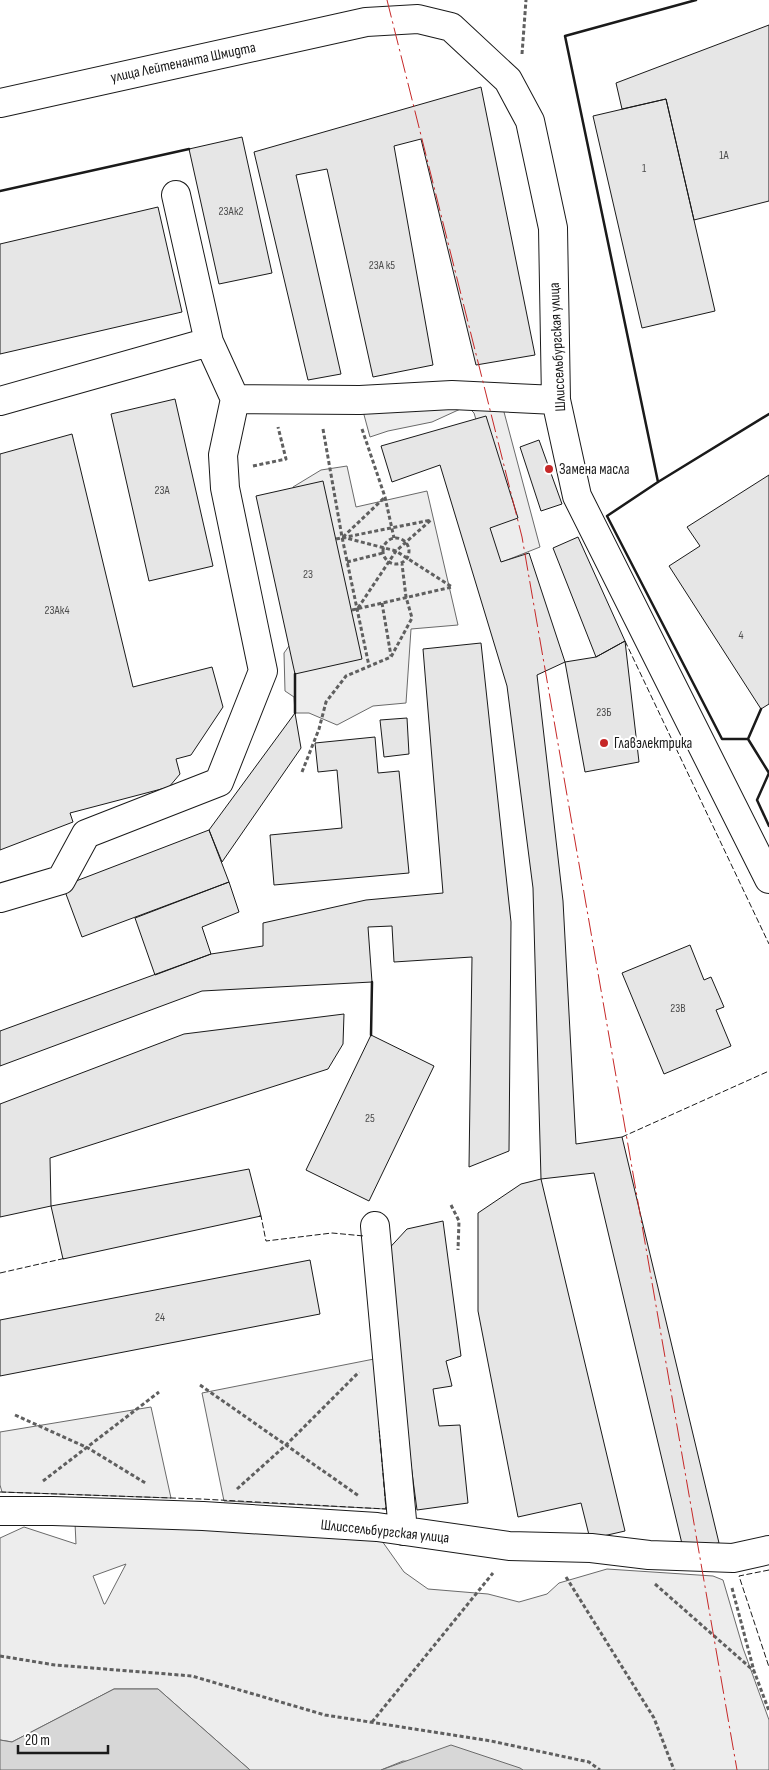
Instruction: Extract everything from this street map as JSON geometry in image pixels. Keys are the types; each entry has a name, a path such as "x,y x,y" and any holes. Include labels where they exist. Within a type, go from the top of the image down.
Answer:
{"street":[{"name":"улица Лейтенанта Шмидта","path":"0,103 365,11"},
{"name":"Шлиссельбургская улица","path":"365,11 418,19 451,27 508,80 530,121 553,228 556,400 577,496 769,879"},
{"path":"0,898 61,880 86,834 219,782 263,671 225,488 223,455 235,399 210,342 176,196"},
{"path":"0,401 210,342"},
{"path":"235,399 360,400 452,395 556,400"},
{"path":"375,1226 403,1531"},
{"name":"Шлиссельбургская улица","path":"0,1511 204,1516 377,1527 509,1546 591,1548 649,1555 733,1558 769,1550"}],"path":[{"path":"360,424 384,497 394,538"},
{"path":"342,537 384,497"},
{"path":"336,539 432,519 396,552 357,608"},
{"path":"342,537 383,550 396,552 452,587 352,610"},
{"path":"347,562 383,550 387,541 394,538 402,539 410,550 408,558 402,564 389,563"},
{"path":"383,550 389,563"},
{"path":"302,772 319,729 326,702 346,676 391,657 412,618 406,597 402,564"},
{"path":"382,603 391,657"},
{"path":"451,1205 459,1221 458,1250"},
{"path":"231,1495 286,1445 361,1369"},
{"path":"200,1385 362,1498"},
{"path":"42,1482 159,1392"},
{"path":"15,1415 88,1448 154,1488"},
{"path":"372,1722 495,1570"},
{"path":"564,1574 654,1718 674,1770"},
{"path":"648,1578 754,1671"},
{"path":"730,1580 754,1671 769,1712"},
{"path":"0,1656 55,1665 192,1676 325,1715 491,1741 589,1762 600,1770"}],"shaded area":[{"path":"500,397 540,547 492,566 473,502 497,489 474,413 467,406 432,422 388,431 370,437 360,400"},
{"path":"347,466 356,507 427,491 458,625 411,629 406,703 373,706 337,725 309,713 295,713 294,697 285,691 284,653 289,646 326,637 293,487 321,470"},
{"path":"374,1359 386,1509 224,1501 202,1393"},
{"path":"151,1407 171,1498 2,1492 0,1485 0,1432"},
{"path":"101,1522 382,1541 404,1572 428,1589 488,1594 519,1602 547,1594 559,1583 607,1569 713,1576 723,1580 743,1648 769,1720 769,1770 517,1770 403,1761 381,1770 250,1770 158,1689 114,1689 12,1742 0,1740 0,1538 24,1527 76,1544 75,1523","holes":["126,1564 105,1604 93,1576"]},
{"path":"114,1689 158,1689 250,1770 0,1770 0,1740 12,1742"},
{"path":"451,1745 520,1768 523,1770 381,1770"}],"building":[{"path":"769,25 769,201 694,220 666,99 622,109 616,83"},
{"path":"481,87 535,355 476,365 421,139 394,146 433,365 373,377 327,169 296,175 341,374 308,380 254,152"},
{"path":"666,99 715,311 642,328 593,116"},
{"path":"242,137 272,273 219,284 189,149"},
{"path":"158,207 182,312 0,354 0,244"},
{"path":"175,399 213,566 149,581 111,414"},
{"path":"486,416 518,518 490,528 501,562 529,553 565,662 537,675 563,901 576,1144 622,1137 719,1543 683,1548 594,1173 541,1179 533,888 507,686 440,465 392,482 381,446"},
{"path":"72,434 133,687 212,667 223,707 191,755 176,759 180,774 169,787 70,813 73,822 0,850 0,454"},
{"path":"539,440 562,504 541,511 520,447"},
{"path":"769,475 769,704 761,709 669,566 700,546 687,527"},
{"path":"323,481 362,659 295,674 256,496"},
{"path":"578,537 625,641 596,657 553,548"},
{"path":"625,641 639,762 585,772 565,662 596,657"},
{"path":"481,643 511,922 509,1151 469,1167 472,957 394,962 392,926 368,927 372,982 202,991 0,1066 0,1031 211,954 263,946 263,923 366,900 443,893 423,649"},
{"path":"295,713 301,748 222,862 209,830"},
{"path":"407,718 409,754 384,757 380,720"},
{"path":"375,737 378,773 399,771 409,873 274,885 270,835 342,828 337,770 318,772 315,743"},
{"path":"209,830 229,882 82,937 63,886"},
{"path":"229,882 239,912 202,927 211,954 155,975 135,918"},
{"path":"690,945 704,980 711,977 724,1007 716,1010 731,1046 664,1074 622,973"},
{"path":"344,1014 343,1044 328,1069 50,1158 51,1206 0,1217 0,1104 184,1034"},
{"path":"371,1035 434,1066 369,1201 306,1170"},
{"path":"249,1169 261,1216 63,1259 51,1206"},
{"path":"541,1179 625,1531 590,1539 581,1503 518,1517 478,1311 478,1213 521,1184"},
{"path":"443,1221 461,1356 446,1361 452,1386 433,1389 439,1426 460,1425 468,1503 417,1510 383,1255 407,1229"},
{"path":"310,1260 320,1314 0,1376 0,1320"}],"fence":[{"path":"625,641 769,944"},
{"path":"622,1137 769,1071"},
{"path":"259,1216 261,1216 266,1241 332,1233 364,1236"},
{"path":"0,1273 66,1258"},
{"path":"0,1492 201,1499 386,1509 379,1428"},
{"path":"769,1570 739,1576 769,1667"}],"wall":[{"path":"658,482 565,36 696,0"},
{"path":"0,191 189,149"},
{"path":"748,739 722,739 607,516 658,482 769,414"},
{"path":"295,674 295,713"},
{"path":"748,739 761,709"},
{"path":"748,739 769,773 757,800 769,826"},
{"path":"371,1035 372,982"}],"power":[{"path":"387,0 522,537 737,1770"}],"place":[{"name":"Замена масла","path":"549,469"},
{"name":"Главэлектрика","path":"604,743"}]}
